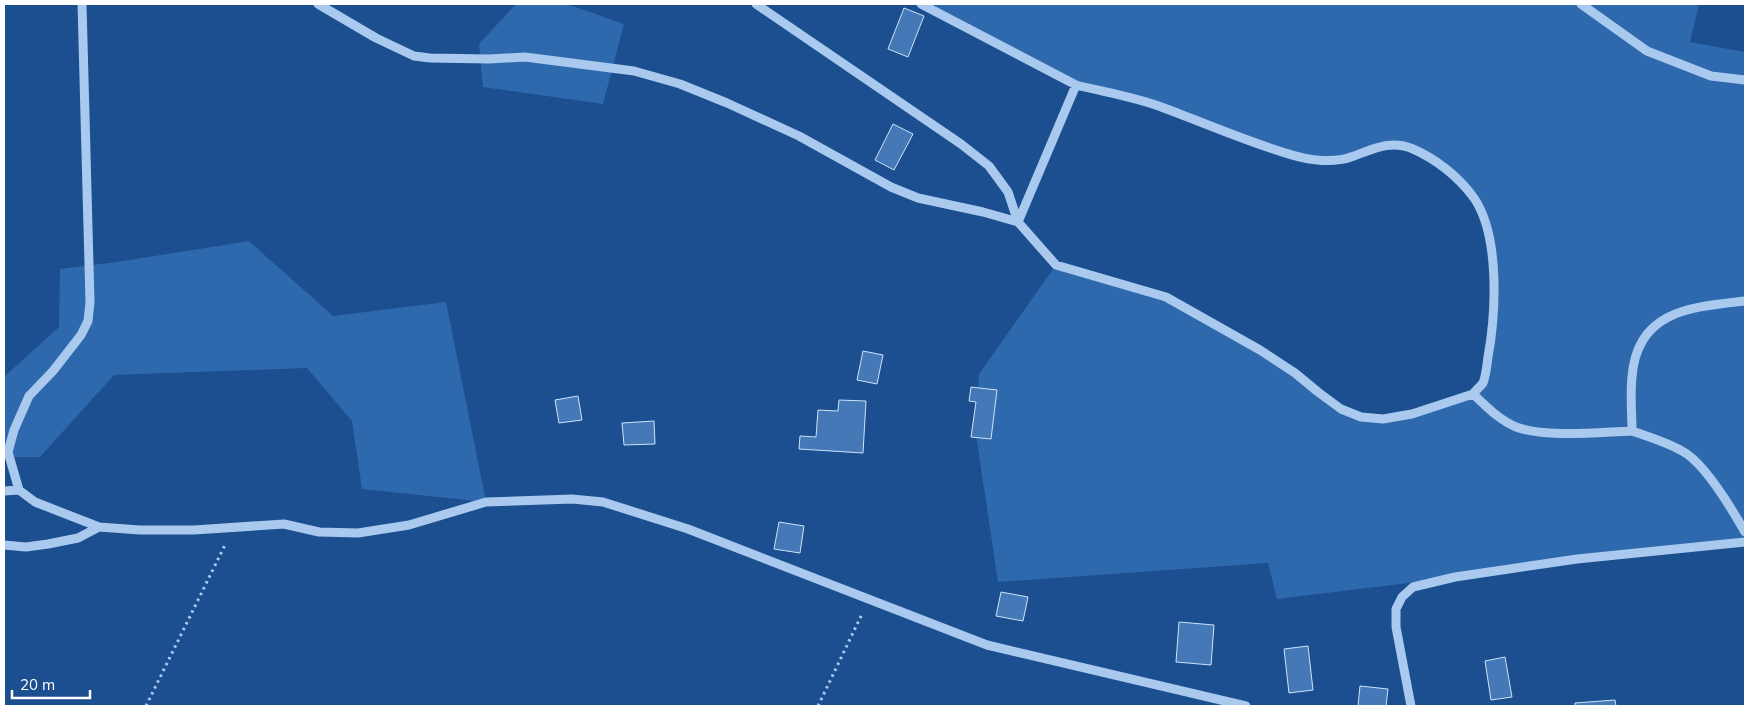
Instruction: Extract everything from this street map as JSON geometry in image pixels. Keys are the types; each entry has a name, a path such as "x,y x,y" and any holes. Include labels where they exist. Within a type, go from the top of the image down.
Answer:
{"street":[{"path":"82,4 90,302 88,321 81,336 53,371 28,396 14,430 8,452 19,490 35,502 99,527 149,530 233,528 284,524 319,532 358,533 409,525 486,502 572,499 603,502 688,529 986,644 1246,706"},
{"path":"318,4 376,38 414,56 449,59 525,57 634,71 680,84 799,136 891,187 918,198 983,212 1018,222"},
{"path":"756,4 961,144 989,166 1008,192 1018,222 1056,266 1166,297 1260,350 1294,372 1341,408 1361,417 1383,419 1412,414 1473,394 1483,382 1494,324 1494,286 1490,241 1484,218 1474,198 1458,179 1434,160 1411,148 1389,145 1371,148 1350,158 1332,161 1314,160 1291,155 1249,141 1162,107 1076,85 921,4"},
{"path":"1581,4 1647,51 1710,76 1745,80"},
{"path":"1018,222 1076,85"},
{"path":"1632,431 1632,377 1639,347 1650,329 1665,318 1690,309 1745,301"},
{"path":"1473,394 1494,414 1516,426 1535,431 1632,431 1684,451 1704,470 1745,532"},
{"path":"4,491 19,490"},
{"path":"4,545 26,547 48,544 78,538 99,527"},
{"path":"1411,706 1396,627 1396,609 1402,597 1412,587 1455,577 1577,559 1745,542"}],"path":[{"path":"146,706 233,528"},
{"path":"818,706 869,599"}],"shaded area":[{"path":"516,4 567,4 624,24 603,104 483,87 479,44"},
{"path":"921,4 1699,4 1690,42 1745,52 1745,542 1277,599 1268,563 998,582 975,428 979,374 1056,265 1166,297 1260,350 1341,409 1383,419 1473,394 1483,382 1494,324 1492,258 1474,198 1434,160 1389,145 1350,158 1314,160 1162,107 1076,85"},
{"path":"249,241 333,316 446,302 486,502 362,489 352,421 307,368 114,375 40,457 4,457 4,377 59,327 60,269"}],"building":[{"path":"904,8 924,16 908,57 888,49"},
{"path":"893,124 913,134 894,170 875,160"},
{"path":"863,351 883,355 877,384 857,380"},
{"path":"971,387 997,390 991,439 971,437 976,402 969,401"},
{"path":"578,396 582,420 559,423 555,400"},
{"path":"839,400 866,401 863,453 799,449 800,436 816,437 818,410 838,411"},
{"path":"654,421 655,444 624,445 622,423"},
{"path":"779,522 804,526 800,553 774,549"},
{"path":"1001,592 1028,597 1023,621 996,616"},
{"path":"1179,622 1214,625 1211,665 1176,662"},
{"path":"1308,646 1313,690 1289,693 1284,649"},
{"path":"1505,657 1512,697 1491,700 1485,661"},
{"path":"1360,686 1388,689 1386,706 1358,706"},
{"path":"1615,700 1616,706 1575,706 1575,703"}]}
